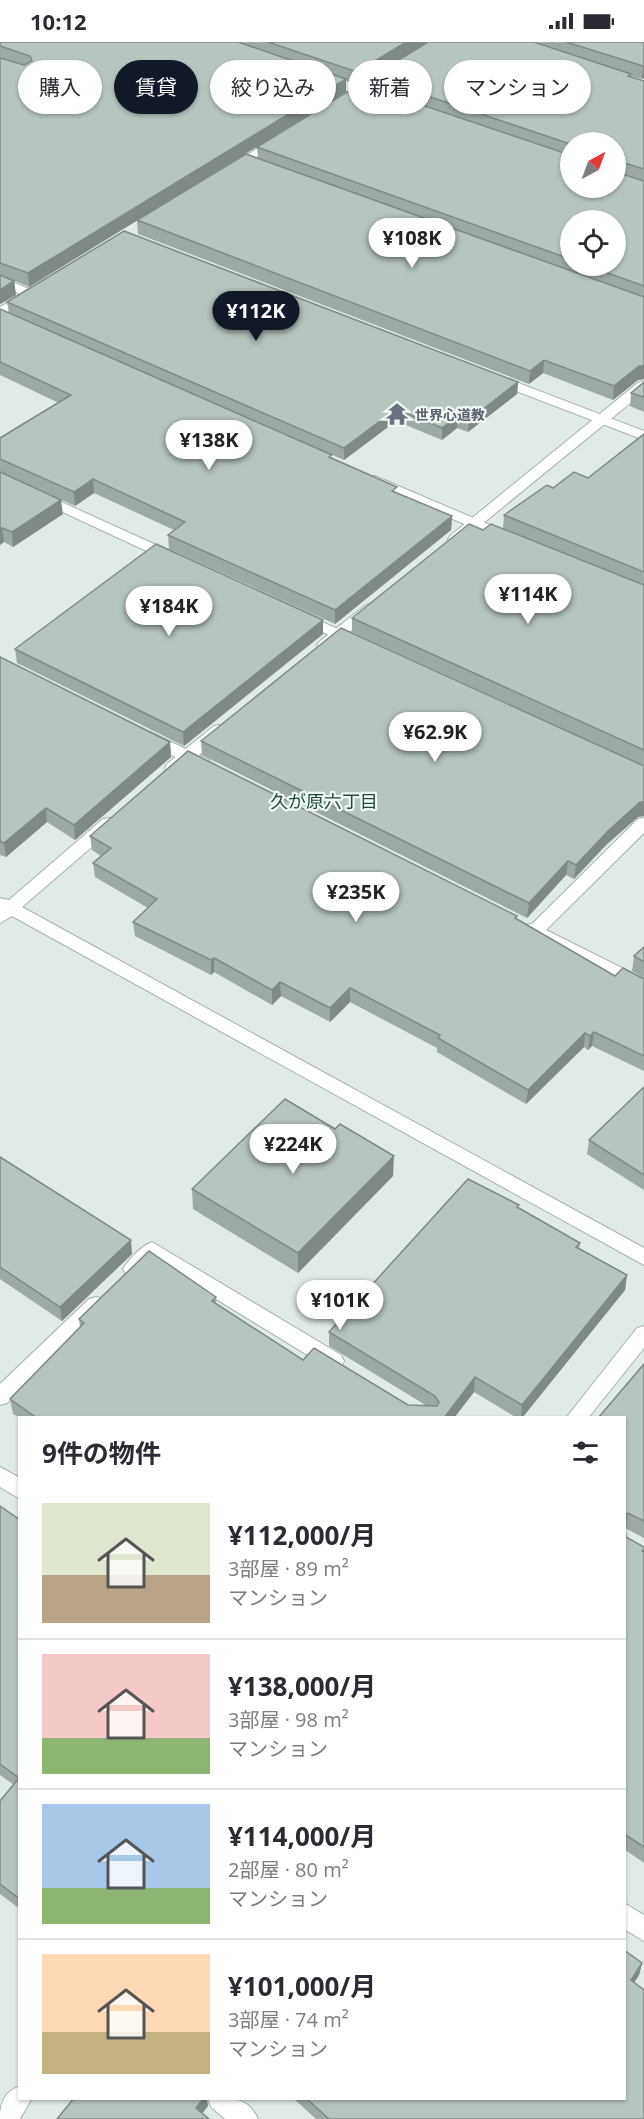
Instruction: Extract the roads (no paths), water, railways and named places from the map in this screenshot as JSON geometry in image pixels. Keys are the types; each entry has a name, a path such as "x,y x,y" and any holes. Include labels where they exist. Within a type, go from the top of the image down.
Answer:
{"street":[{"path":"215,179 250,162 284,136"},
{"path":"0,281 35,291 4,316"},
{"path":"481,372 644,436"},
{"path":"447,546 644,385"},
{"path":"366,477 517,542"},
{"path":"0,478 190,566"},
{"path":"311,656 383,597"},
{"path":"285,610 370,649"},
{"path":"160,778 231,720"},
{"path":"135,730 218,772"},
{"path":"117,816 4,909 644,1257"},
{"path":"535,931 644,823"},
{"path":"514,920 644,986"},
{"path":"0,1397 152,1250 355,1374"},
{"path":"578,1416 644,1334"},
{"path":"0,1476 18,1489"},
{"path":"626,1916 644,1929"},
{"path":"4,2119 19,2100"},
{"path":"222,2100 245,2119"}],"place":[{"name":"世界心道教","path":"397,414"}],"district":[{"name":"久が原六丁目","path":"324,801"}]}
